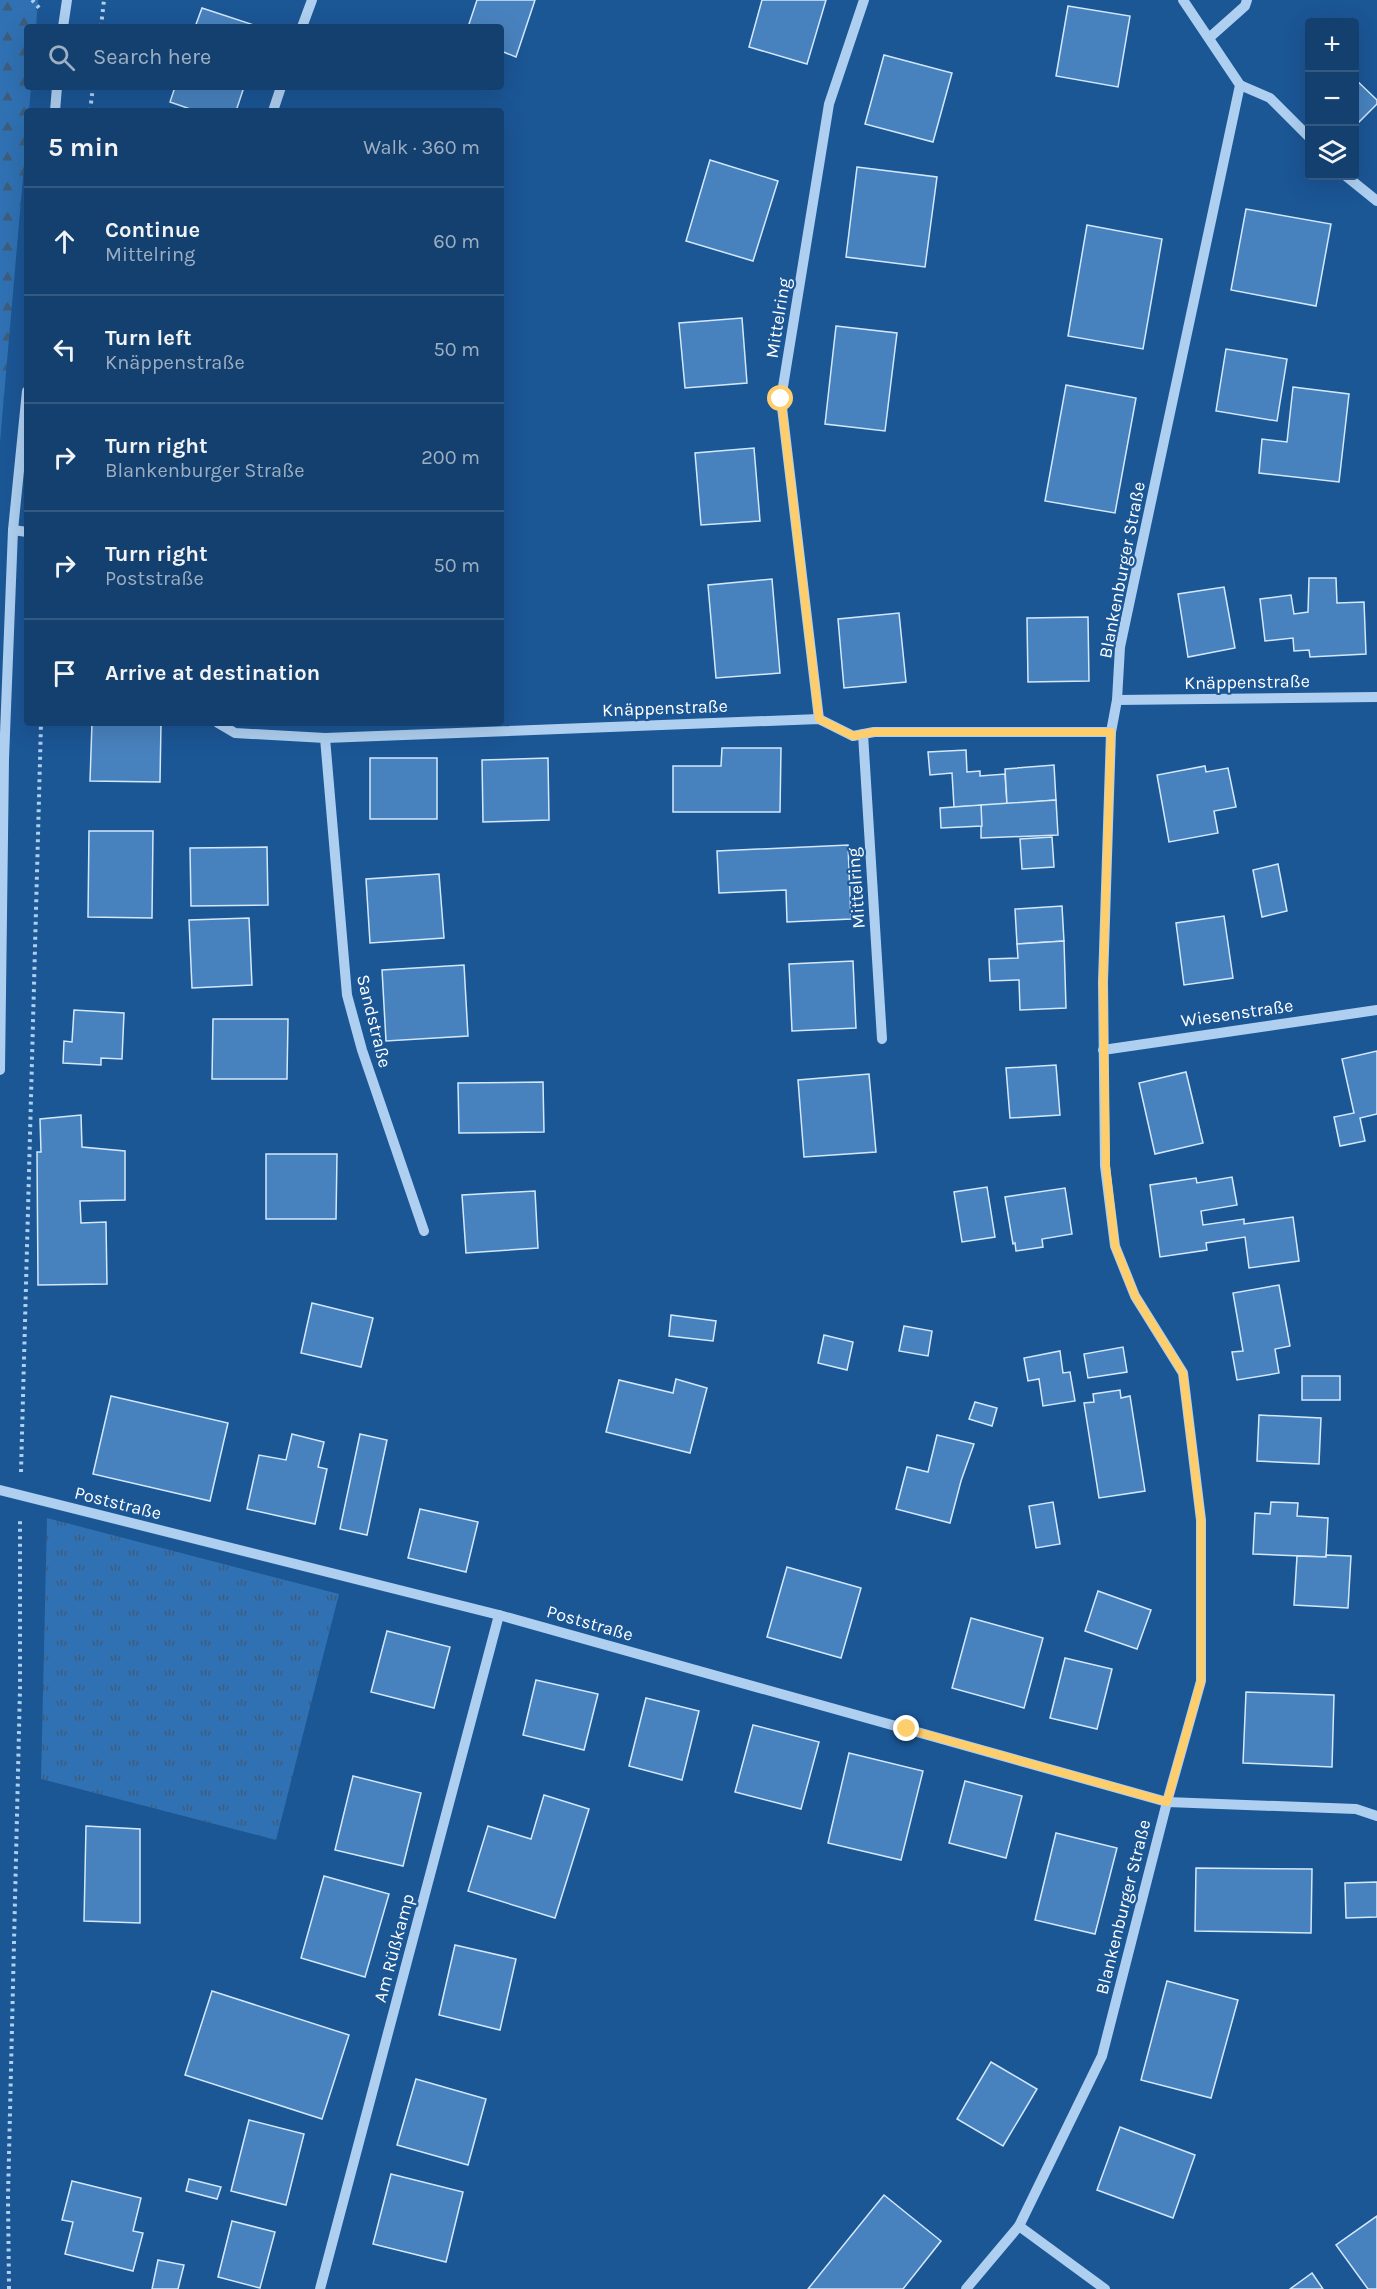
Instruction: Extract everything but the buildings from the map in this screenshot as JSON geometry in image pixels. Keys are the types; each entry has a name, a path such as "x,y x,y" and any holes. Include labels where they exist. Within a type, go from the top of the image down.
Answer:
{"street":[{"path":"63,24 67,0"},
{"path":"303,24 312,0"},
{"name":"Mittelring","path":"819,719 781,399 829,104 864,0"},
{"path":"1183,0 1240,85 1270,98 1305,133"},
{"path":"1209,38 1245,6 1247,0"},
{"name":"Blankenburger Straße","path":"966,2289 1019,2226 1102,2056 1167,1802 1201,1681 1201,1520 1183,1373 1135,1296 1115,1246 1106,1166 1103,970 1111,732 1117,700 1120,647 1240,85"},
{"path":"55,108 57,90"},
{"path":"274,108 280,90"},
{"path":"1351,180 1377,201"},
{"path":"0,1070 4,759 13,530 24,421"},
{"path":"13,530 24,532"},
{"name":"Knäppenstraße","path":"1117,700 1377,697"},
{"name":"Knäppenstraße","path":"223,726 236,733 325,738 819,719 853,736 874,732 1111,732"},
{"name":"Mittelring","path":"863,734 882,1039"},
{"name":"Sandstraße","path":"325,738 347,995 362,1050 424,1232"},
{"name":"Wiesenstraße","path":"1103,1050 1377,1010"},
{"name":"Poststraße","path":"0,1490 499,1615 1167,1802 1356,1809 1377,1816"},
{"name":"Am Rüßkamp","path":"320,2289 499,1615"},
{"path":"1019,2226 1105,2289"}],"path":[{"path":"101,24 104,0"},
{"path":"90,108 93,90"}],"green space":[{"path":"0,0 38,0 36,24 24,24 24,90 31,90 29,108 24,108 24,166 0,442"},
{"path":"47,1518 339,1594 276,1840 41,1779"}],"route":[{"path":"781,399 819,719 853,736 874,732 941,734 1111,732 1103,1050 1106,1166 1115,1246 1135,1296 1183,1373 1201,1520 1201,1681 1167,1802 907,1729"}]}
